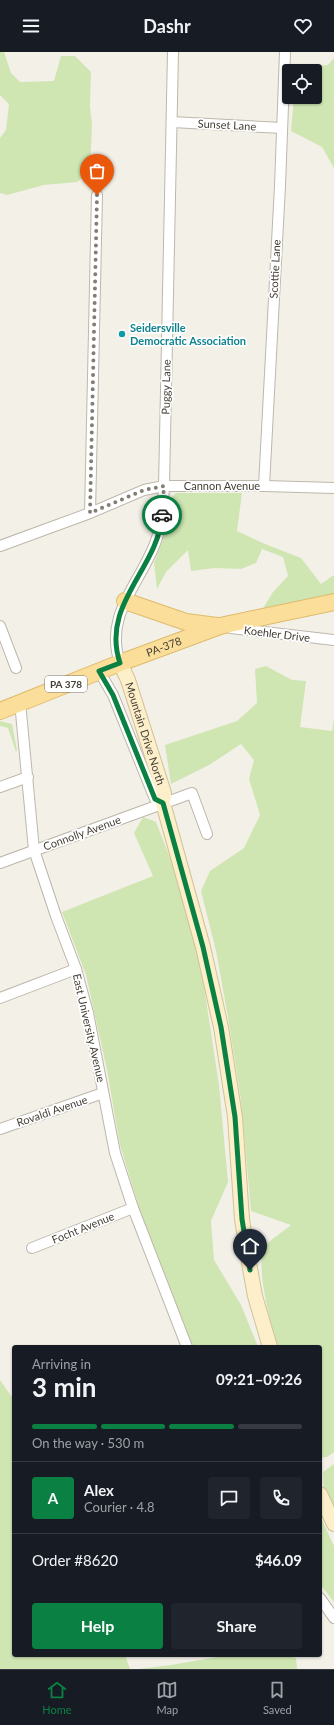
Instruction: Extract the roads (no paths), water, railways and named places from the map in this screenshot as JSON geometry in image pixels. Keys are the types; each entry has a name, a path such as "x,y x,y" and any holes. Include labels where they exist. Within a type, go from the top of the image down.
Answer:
{"main road":[{"path":"125,601 186,622 220,626"},
{"name":"PA-378","path":"0,711 99,671 220,626 334,602"}],"street":[{"name":"Puggy Lane","path":"120,663 115,649 118,620 125,601 153,548 162,518 164,486 173,52"},
{"name":"Scottie Lane","path":"264,486 285,52"},
{"name":"Sunset Lane","path":"172,122 282,128"},
{"path":"90,513 97,195"},
{"name":"Cannon Avenue","path":"0,546 90,513 144,490 164,486 334,488"},
{"path":"0,626 16,668"},
{"name":"Koehler Drive","path":"220,626 334,640"},
{"name":"Mountain Drive North","path":"120,663 130,687 164,793 163,803 203,947 221,1027 235,1117 242,1219 255,1296 269,1345"},
{"path":"99,671 113,695 155,799 163,803"},
{"name":"East University Avenue","path":"20,702 34,850 56,916 76,969 88,1013 113,1145 133,1208 185,1345"},
{"path":"0,787 28,777"},
{"name":"Connolly Avenue","path":"0,863 192,793 207,834"},
{"path":"0,998 76,969"},
{"name":"Rovaldi Avenue","path":"0,1129 104,1093"},
{"name":"Focht Avenue","path":"32,1248 133,1208"},
{"path":"322,1498 334,1524"},
{"path":"322,1601 334,1618"}],"place":[{"name":"Seidersville Democratic Association","path":"122,334"}]}
